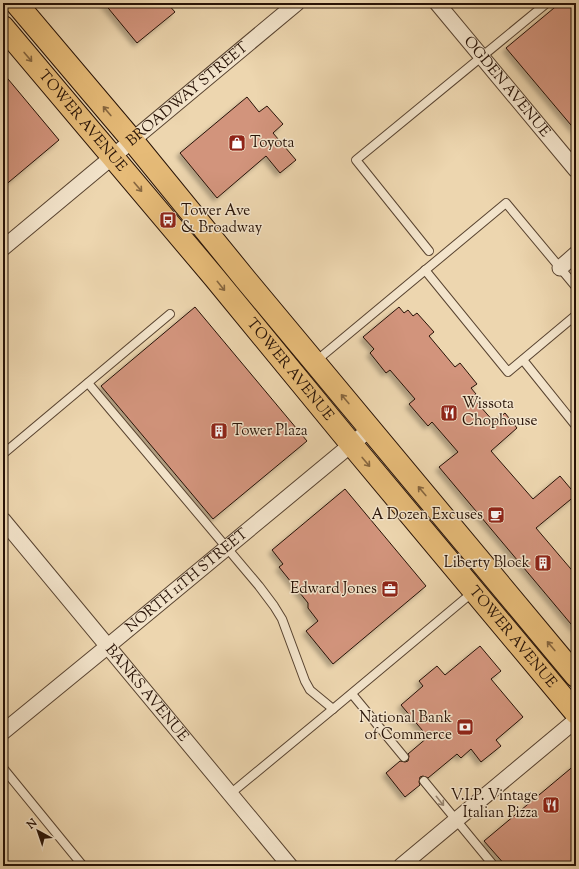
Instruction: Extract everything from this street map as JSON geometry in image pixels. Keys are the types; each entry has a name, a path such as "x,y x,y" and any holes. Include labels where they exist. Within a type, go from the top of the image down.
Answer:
{"main road":[{"name":"TOWER AVENUE","path":"16,3 132,140 314,362 576,676"},
{"name":"TOWER AVENUE","path":"3,28 214,277 576,714"}],"street":[{"name":"BROADWAY STREET","path":"3,248 297,3"},
{"name":"OGDEN AVENUE","path":"437,3 576,170"},
{"path":"560,268 576,254"},
{"name":"NORTH 11TH STREET","path":"3,732 370,429"},
{"name":"BANKS AVENUE","path":"3,520 290,866"},
{"path":"401,866 576,720"}],"lane":[{"path":"430,251 356,160 547,3"},
{"path":"314,362 506,203 576,287"},
{"path":"424,270 508,372 576,315"},
{"path":"3,454 170,314"},
{"path":"523,360 576,426"},
{"path":"88,382 259,586 282,619 309,688 333,709"},
{"path":"230,794 474,591"},
{"path":"352,694 404,757"},
{"path":"3,768 83,866"},
{"path":"424,781 494,866"}],"building":[{"path":"104,3 167,3 175,12 137,43"},
{"path":"560,3 576,3 576,131 506,48"},
{"path":"3,73 59,140 3,187"},
{"name":"Toyota","path":"247,97 259,112 267,106 283,124 273,133 296,160 280,173 266,156 217,198 180,153"},
{"name":"Tower Plaza","path":"195,307 307,441 213,519 101,386"},
{"path":"399,307 404,313 408,310 413,316 417,313 434,332 429,336 455,367 460,363 477,384 471,388 476,394 472,397 494,422 505,413 517,428 491,451 533,499 560,476 576,495 536,528 576,575 576,630 439,467 458,452 432,422 428,426 409,404 415,399 390,370 386,373 370,353 374,349 363,337"},
{"path":"345,489 426,586 333,664 306,631 318,621 308,608 308,603 279,567 283,564 272,550"},
{"name":"National Bank of Commerce","path":"480,646 501,671 491,679 523,717 496,740 501,746 481,762 471,749 461,758 457,754 428,778 423,776 420,777 420,785 405,797 386,773 400,761 408,761 408,754 428,737 401,705 423,686 419,681 437,666 445,675"},
{"name":"V.I.P. Vintage Italian Pizza","path":"576,764 576,866 506,866 484,841"}],"place":[{"name":"Toyota","path":"237,143"},
{"name":"Tower Ave & Broadway","path":"168,220"},
{"name":"Wissota Chophouse","path":"449,413"},
{"name":"Tower Plaza","path":"219,431"},
{"name":"A Dozen Excuses","path":"496,515"},
{"name":"Liberty Block","path":"543,563"},
{"name":"Edward Jones","path":"390,589"},
{"name":"National Bank of Commerce","path":"465,727"},
{"name":"V.I.P. Vintage Italian Pizza","path":"551,805"}]}
